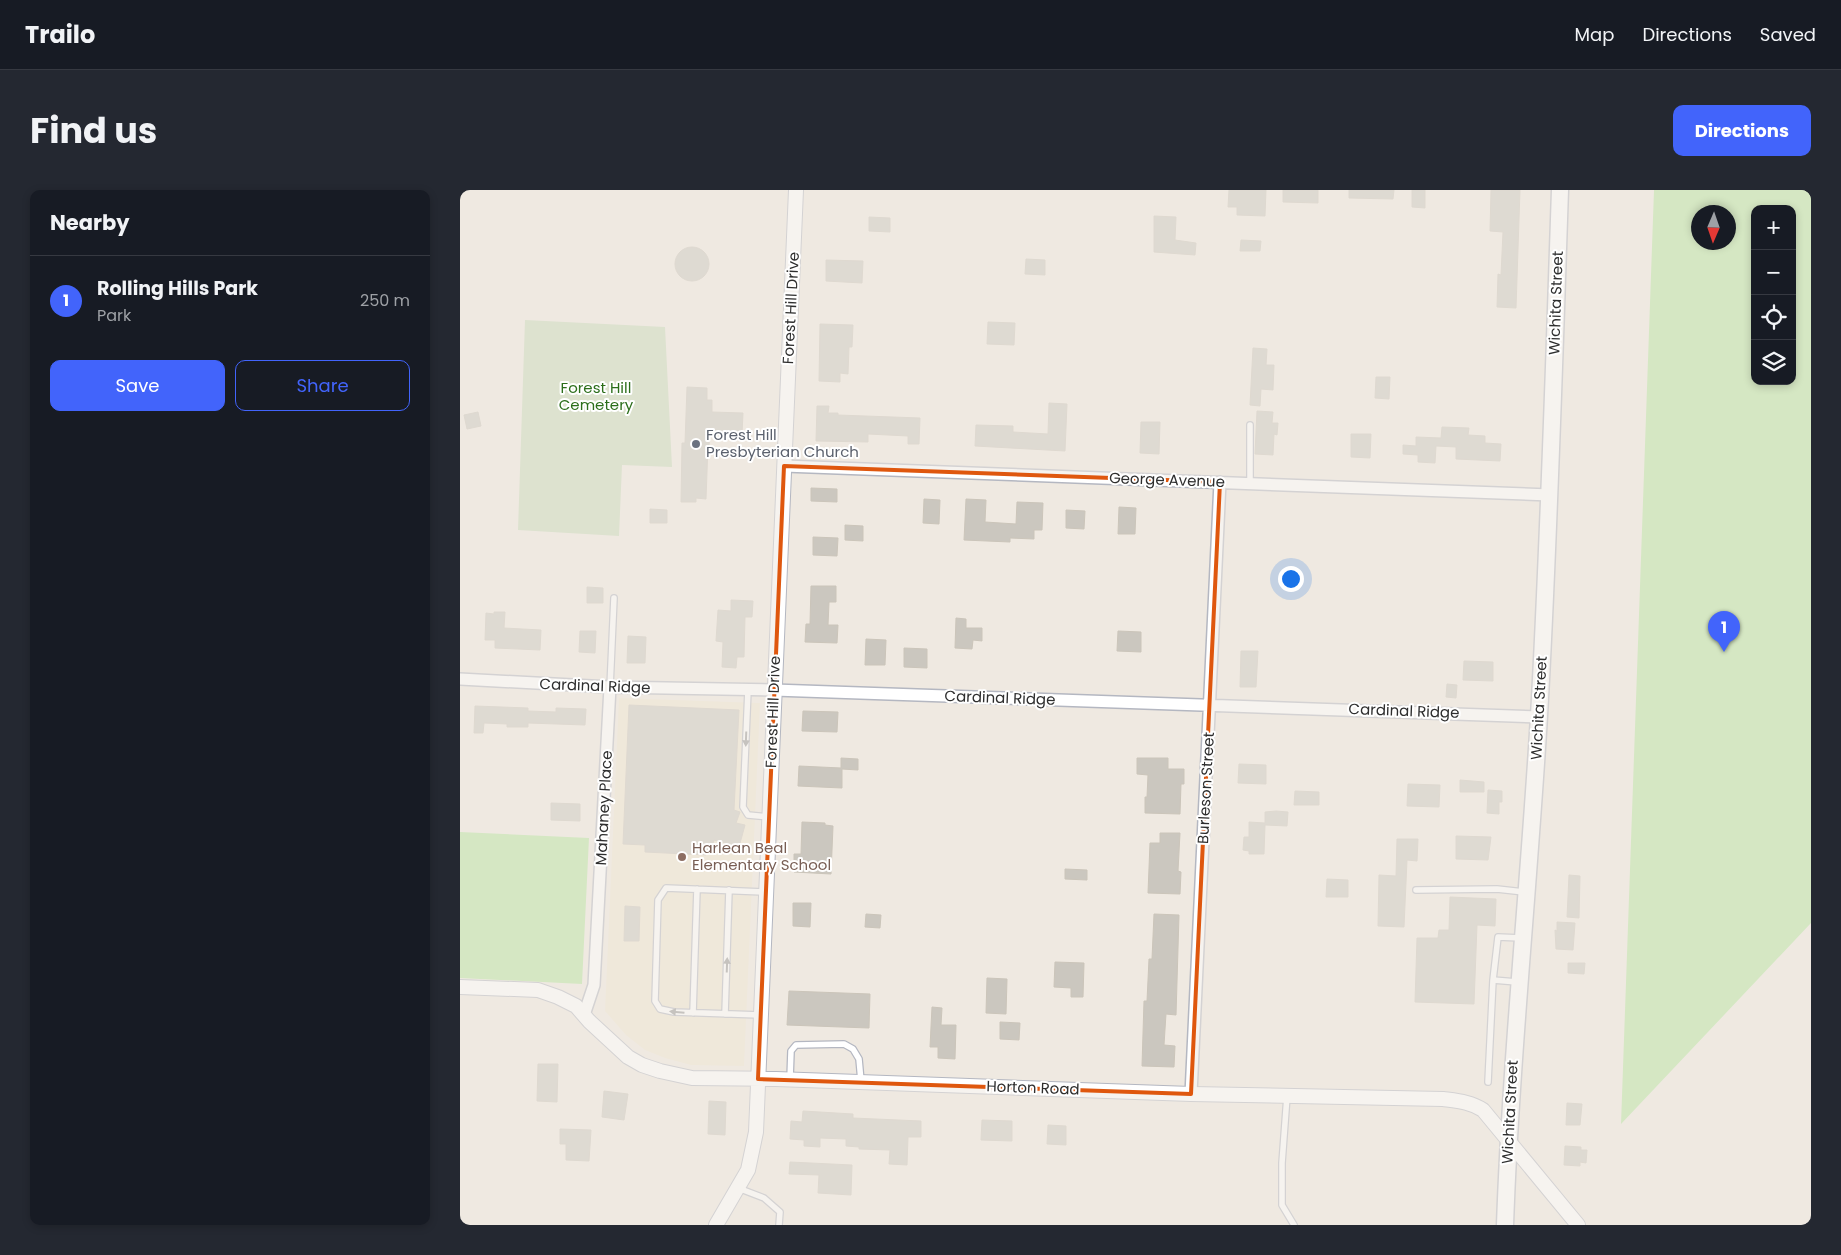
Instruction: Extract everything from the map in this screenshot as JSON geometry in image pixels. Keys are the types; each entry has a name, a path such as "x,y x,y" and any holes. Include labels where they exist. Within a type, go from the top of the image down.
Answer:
{"main road":[{"name":"Wichita Street","path":"1505,1225 1508,1139 1539,717 1550,495 1560,190"}],"street":[{"name":"Forest Hill Drive","path":"716,1225 748,1170 754,1140 796,190"},
{"name":"George Avenue","path":"784,466 1550,495"},
{"name":"Burleson Street","path":"1191,1094 1220,482"},
{"name":"Cardinal Ridge","path":"460,679 610,687 774,690 1210,704 1539,717"},
{"name":"Mahaney Place","path":"584,1016 594,985 610,687"},
{"name":"Horton Road","path":"460,987 538,990 558,997 576,1006 584,1016 628,1057 660,1071 692,1078 790,1079 1191,1094 1443,1099 1475,1104 1483,1110 1508,1139 1578,1225"}],"lane":[{"path":"1250,425 1250,484"},
{"name":"Mahaney Place","path":"610,687 614,598"},
{"path":"748,690 743,807 748,815 769,817"},
{"path":"760,1015 674,1012 660,1009 654,1001 658,900 666,888 766,892"},
{"path":"693,1013 697,889"},
{"path":"1416,890 1497,889 1526,892"},
{"path":"725,1014 730,890"},
{"path":"1488,1082 1492,980 1498,937 1522,939"},
{"path":"1492,980 1519,983"},
{"path":"790,1079 791,1051 796,1045 844,1044 853,1049 859,1059 861,1082"},
{"path":"1287,1096 1282,1163 1282,1205 1294,1225"},
{"path":"738,1188 764,1198 780,1212 779,1225"}],"highlighted area":[{"path":"784,466 1220,482 1191,1094 758,1079"}],"shaded area":[{"name":"Harlean Beal Elementary School","path":"619,698 760,703 744,1066 691,1065 665,1058 645,1050 626,1035 605,1011"}],"green space":[{"path":"1654,190 1811,190 1811,923 1621,1124"},
{"name":"Forest Hill Cemetery","path":"525,320 665,327 672,467 622,465 619,536 518,530"},
{"path":"460,832 589,838 582,984 460,978"}],"building":[{"path":"1229,190 1266,190 1265,216 1237,215 1237,207 1228,207"},
{"path":"1283,190 1318,190 1318,203 1283,202"},
{"path":"1349,190 1394,190 1393,199 1349,198"},
{"path":"1412,190 1425,190 1425,208 1412,207"},
{"path":"1491,190 1520,190 1516,308 1497,307 1498,274 1501,275 1503,232 1490,231"},
{"path":"1154,216 1176,217 1175,240 1196,243 1195,255 1154,252"},
{"path":"869,217 890,218 890,232 869,231"},
{"path":"1241,240 1261,241 1260,251 1240,251"},
{"path":"692,247 704,252 709,264 704,276 692,281 680,276 675,264 680,252"},
{"path":"1026,259 1045,260 1045,275 1025,274"},
{"path":"826,260 863,261 862,283 826,281"},
{"path":"988,322 1015,323 1014,345 987,344"},
{"path":"820,324 853,325 852,347 849,347 848,374 840,373 840,382 819,381"},
{"path":"1253,348 1267,349 1266,365 1274,365 1273,390 1261,389 1260,406 1250,405"},
{"path":"1376,377 1390,377 1389,399 1375,398"},
{"name":"Forest Hill Presbyterian Church","path":"687,387 707,388 707,400 712,400 712,412 743,413 742,434 710,433 706,499 696,498 696,502 681,502 682,443 685,443"},
{"path":"1049,403 1067,404 1065,451 975,446 976,425 1013,426 1013,432 1048,434"},
{"path":"817,406 829,406 828,413 838,413 838,415 920,418 919,444 908,444 908,436 868,434 868,442 816,441"},
{"path":"1257,411 1273,412 1272,423 1278,423 1277,435 1274,434 1273,455 1255,454"},
{"path":"478,412 481,426 467,429 464,415"},
{"path":"1141,422 1160,422 1159,454 1140,453"},
{"path":"1442,427 1469,428 1468,435 1485,436 1485,443 1501,444 1500,461 1456,459 1456,447 1436,446 1435,463 1418,462 1418,455 1403,454 1403,445 1416,446 1416,437 1441,438"},
{"path":"1351,434 1371,434 1370,458 1351,457"},
{"path":"811,488 837,489 837,502 811,501"},
{"path":"924,499 940,500 939,524 923,523"},
{"path":"966,499 986,500 985,522 1016,524 1017,502 1043,503 1042,530 1034,530 1034,539 1010,538 1010,542 964,540"},
{"path":"1119,507 1136,508 1135,534 1118,534"},
{"path":"650,509 667,510 667,523 650,523"},
{"path":"1066,510 1085,511 1084,529 1066,528"},
{"path":"845,525 863,526 863,541 845,540"},
{"path":"813,537 838,538 837,556 813,555"},
{"path":"811,586 836,586 836,602 829,602 828,625 838,625 837,643 805,642 806,624 810,624"},
{"path":"587,587 603,588 603,603 587,603"},
{"path":"731,600 753,601 752,617 745,617 744,657 737,657 736,668 722,667 723,642 716,641 718,610 731,611"},
{"path":"494,612 505,612 504,628 541,630 540,650 495,648 495,640 485,640 486,613 494,614"},
{"path":"956,618 966,619 966,628 982,628 982,641 973,640 972,649 955,648"},
{"path":"580,631 596,631 595,653 579,652"},
{"path":"1118,631 1141,632 1141,652 1117,651"},
{"path":"628,636 646,637 645,663 627,663"},
{"path":"866,639 886,640 885,665 865,665"},
{"path":"904,648 927,649 927,668 904,667"},
{"path":"1241,651 1258,651 1256,687 1240,687"},
{"path":"1464,661 1493,662 1493,681 1463,680"},
{"path":"1447,684 1457,685 1456,698 1446,697"},
{"path":"629,705 739,710 734,810 740,812 736,823 745,825 739,847 714,840 711,851 707,851 706,855 645,852 645,845 623,844"},
{"path":"475,706 528,708 528,711 556,712 556,708 586,709 585,725 528,723 528,727 507,727 507,724 484,723 483,733 474,733"},
{"path":"803,711 838,712 837,732 802,731"},
{"path":"841,758 858,759 858,770 842,769 842,788 798,786 799,766 841,768"},
{"path":"1137,758 1168,758 1168,769 1184,769 1184,784 1181,784 1180,814 1145,813 1148,775 1137,774"},
{"path":"1239,764 1266,765 1266,784 1238,783"},
{"path":"1460,780 1484,782 1484,792 1460,792"},
{"path":"1408,784 1440,785 1439,807 1407,806"},
{"path":"1488,790 1502,791 1502,802 1499,802 1499,814 1487,813"},
{"path":"1295,791 1319,792 1319,805 1294,805"},
{"path":"551,803 580,804 580,821 551,820"},
{"path":"1265,812 1288,812 1287,826 1265,825 1264,854 1249,854 1249,851 1243,850 1244,837 1249,837 1249,822 1265,823"},
{"path":"802,822 825,823 825,825 833,826 831,874 794,872 794,854 801,854"},
{"path":"1160,833 1180,833 1178,871 1181,872 1180,894 1148,893 1150,843 1160,843"},
{"path":"1456,836 1491,837 1488,860 1456,859"},
{"path":"1397,839 1418,839 1417,861 1407,860 1404,927 1378,926 1379,875 1396,876"},
{"path":"1065,869 1087,870 1087,880 1065,879"},
{"path":"1569,875 1580,876 1579,918 1567,917"},
{"path":"1327,879 1348,880 1348,897 1326,897"},
{"path":"1450,897 1496,899 1495,926 1477,925 1474,1004 1415,1002 1417,938 1438,938 1439,930 1449,930"},
{"path":"793,903 811,903 810,927 793,926"},
{"path":"625,906 640,907 639,941 624,941"},
{"path":"866,914 881,915 880,928 865,927"},
{"path":"1154,914 1179,915 1176,1015 1166,1014 1164,1045 1175,1046 1174,1067 1142,1066 1144,1001 1147,1001 1149,959 1152,959"},
{"path":"1557,922 1575,923 1573,950 1556,949 1555,930 1557,931"},
{"path":"1055,962 1084,963 1083,997 1071,997 1071,988 1054,987"},
{"path":"1568,963 1585,963 1584,974 1568,973"},
{"path":"987,978 1007,979 1006,1014 986,1013"},
{"path":"789,991 870,994 869,1028 787,1025"},
{"path":"932,1007 942,1008 941,1025 956,1025 955,1059 938,1058 938,1047 930,1047"},
{"path":"1000,1022 1020,1023 1019,1040 1000,1039"},
{"path":"538,1064 558,1064 557,1102 537,1101"},
{"path":"604,1091 628,1094 624,1120 602,1117"},
{"path":"709,1101 726,1102 725,1135 708,1134"},
{"path":"1567,1103 1582,1104 1580,1125 1566,1125"},
{"path":"803,1111 853,1114 853,1118 921,1121 921,1137 908,1137 907,1165 889,1164 890,1150 859,1149 859,1147 846,1146 846,1139 820,1138 820,1147 804,1146 804,1140 790,1139 791,1121 802,1122"},
{"path":"982,1120 1012,1121 1012,1141 981,1140"},
{"path":"1048,1125 1066,1126 1066,1145 1047,1144"},
{"path":"560,1129 591,1130 589,1161 566,1160 566,1144 560,1144"},
{"path":"1565,1146 1581,1147 1581,1150 1587,1150 1586,1163 1580,1162 1580,1166 1564,1165"},
{"path":"790,1162 852,1165 851,1195 818,1193 819,1175 789,1174"}],"place":[{"name":"Forest Hill Presbyterian Church","path":"696,444"},
{"name":"Rolling Hills Park","path":"1724,652"},
{"name":"Harlean Beal Elementary School","path":"682,857"}]}
